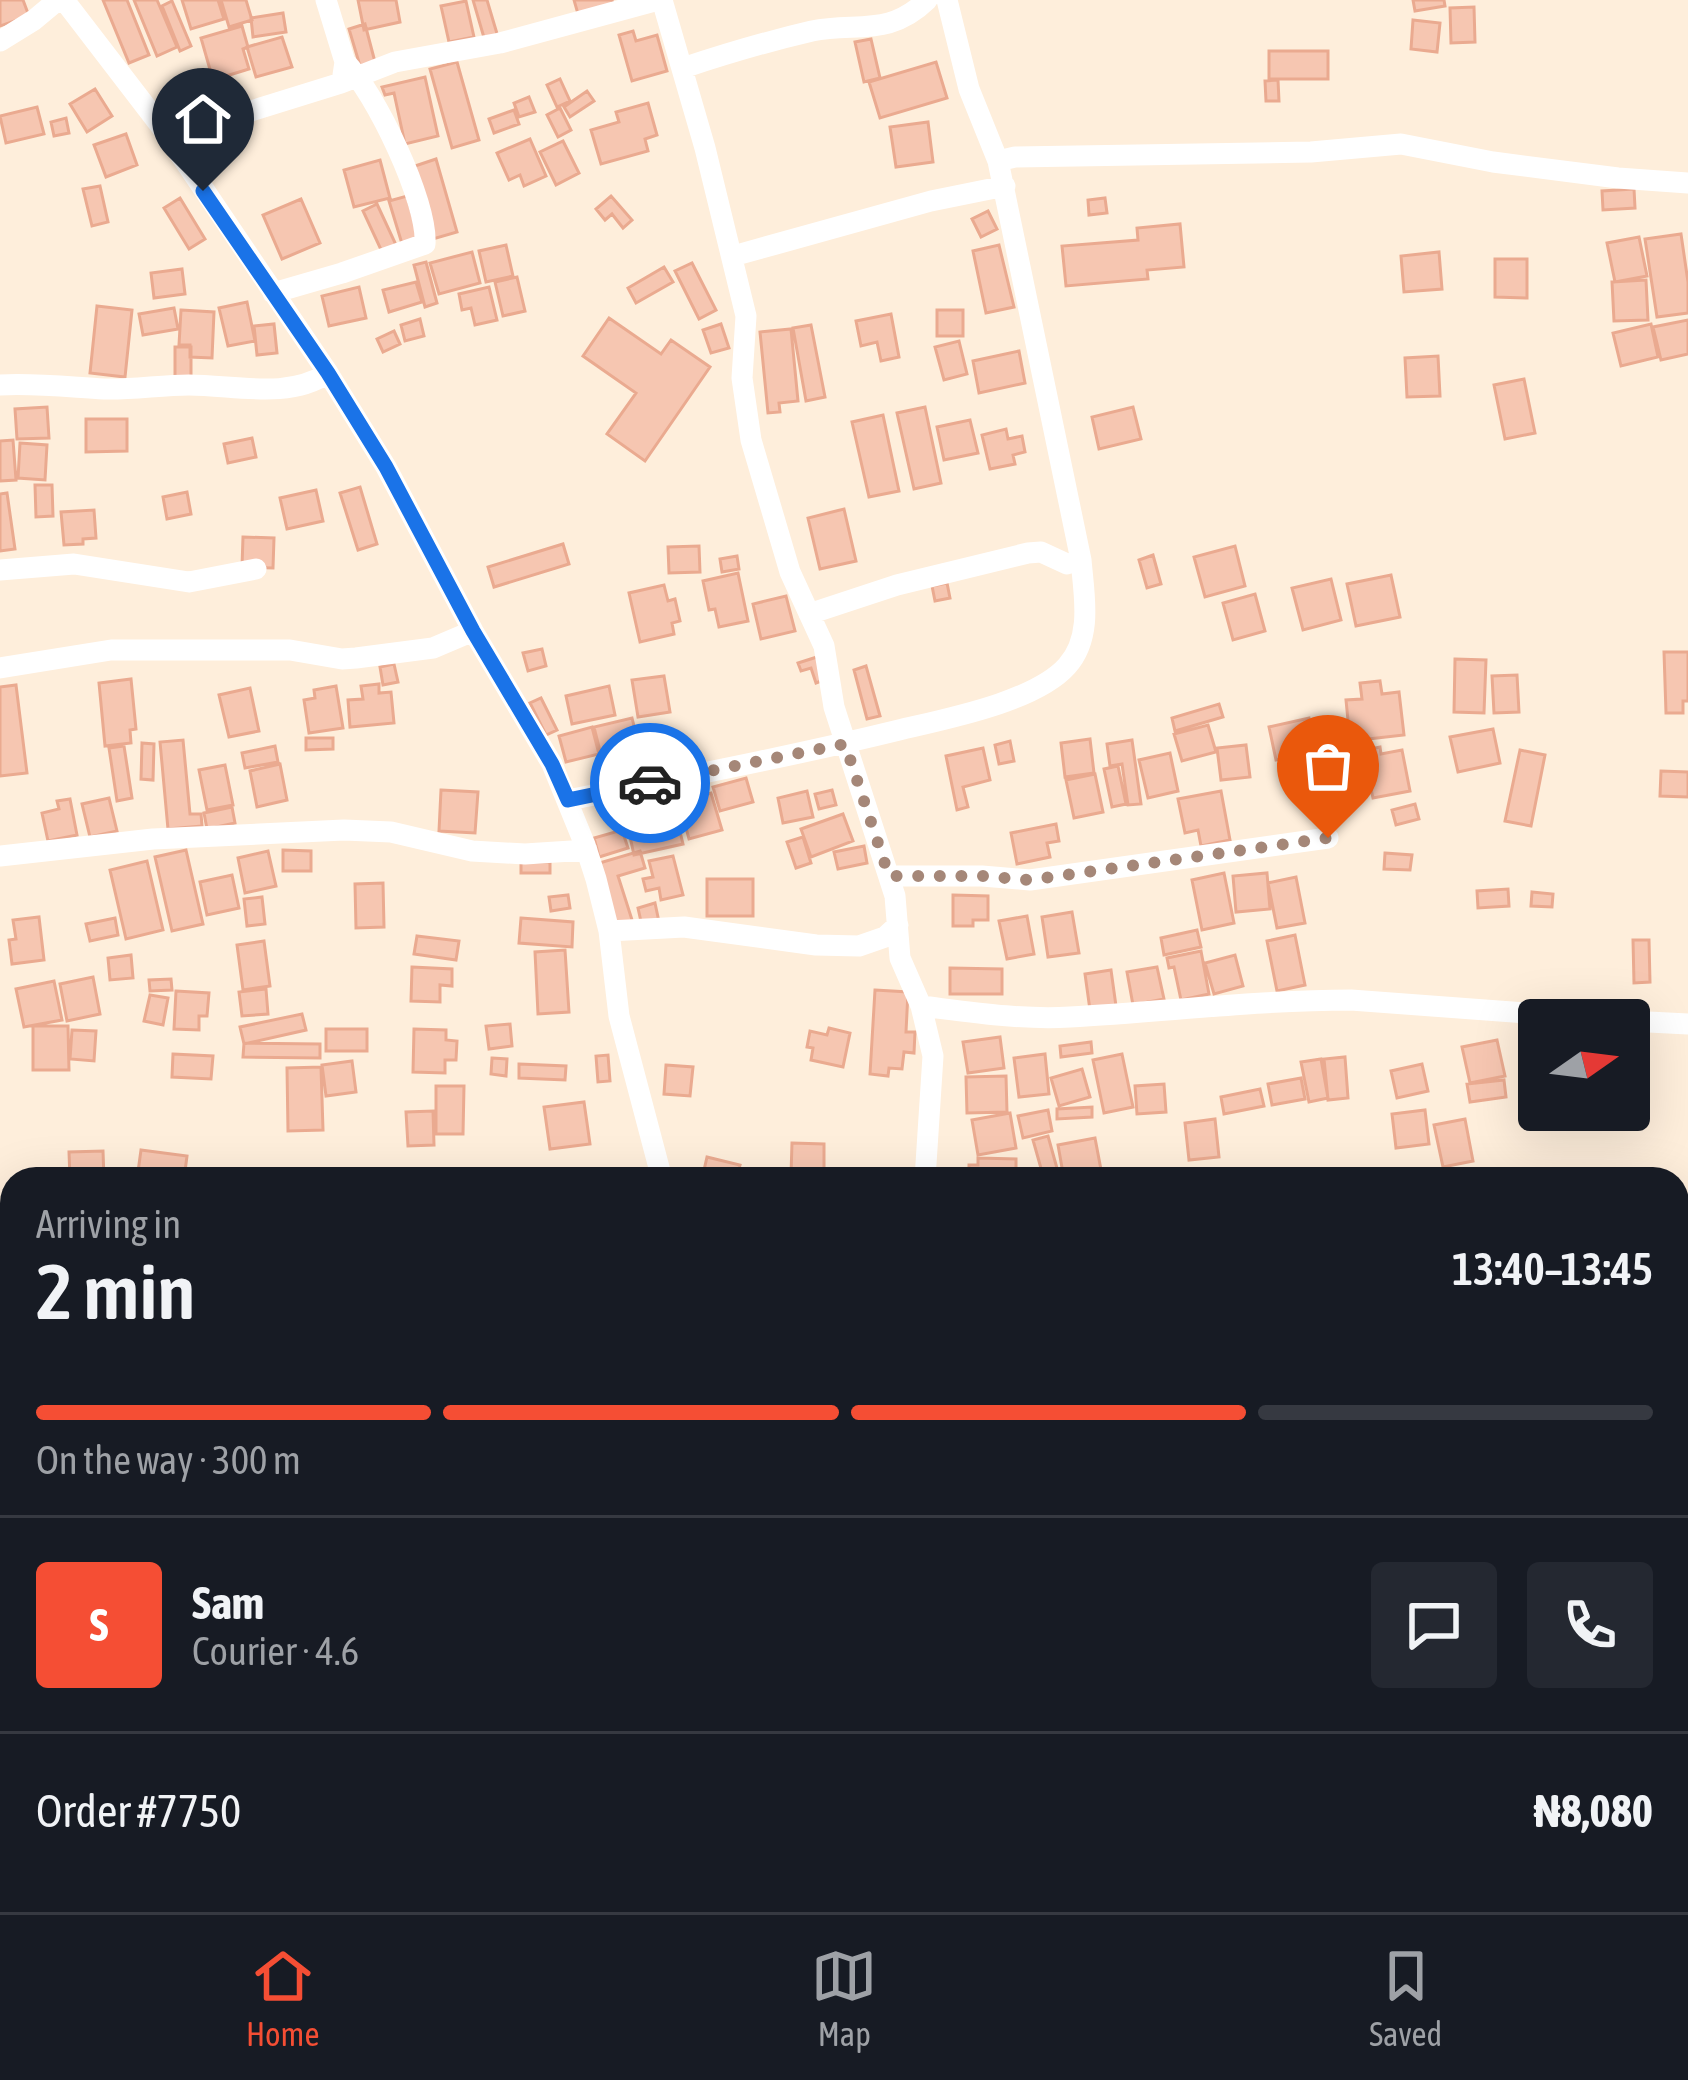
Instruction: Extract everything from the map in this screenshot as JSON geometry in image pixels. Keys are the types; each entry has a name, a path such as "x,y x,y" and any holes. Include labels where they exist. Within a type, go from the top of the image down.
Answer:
{"street":[{"path":"0,41 61,0 163,129 386,467 568,800 608,931 620,1016 659,1167"},
{"path":"273,293 424,244 426,230 413,190 381,115 348,74 326,0"},
{"path":"163,129 187,130 348,74 500,43 660,0 683,68 746,316 742,378 747,422 790,572 824,646 834,706 898,910 900,958 921,1006 933,1056 927,1167"},
{"path":"568,800 845,744 977,711 1034,689 1067,667 1083,637 1081,560 1005,186 969,89 947,0"},
{"path":"683,68 810,32 889,25 920,6 952,23"},
{"path":"179,156 187,130"},
{"path":"998,161 1311,152 1401,144 1493,162 1688,183"},
{"path":"733,256 931,201 1005,186"},
{"path":"0,385 273,389 302,387 328,373"},
{"path":"809,614 896,584 1028,554 1041,552 1067,564"},
{"path":"0,570 74,564 189,582 256,569"},
{"path":"0,668 111,650 290,650 356,658 433,648 473,631"},
{"path":"0,856 153,839 344,830 391,832 472,851 587,850"},
{"path":"889,876 1030,880 1328,838"},
{"path":"608,931 684,927 816,945 871,944 898,925"},
{"path":"614,965 645,931"},
{"path":"871,944 900,958"},
{"path":"921,1006 1068,1018 1351,1000 1518,1012"},
{"path":"1650,1022 1688,1024"}],"building":[{"path":"0,0 23,0 29,16 0,26"},
{"path":"103,0 127,0 149,55 129,63"},
{"path":"134,0 157,0 177,47 157,56"},
{"path":"182,0 218,0 224,19 191,29"},
{"path":"221,0 246,0 252,20 229,27"},
{"path":"358,0 396,0 400,22 364,30"},
{"path":"473,0 487,0 498,37 485,41"},
{"path":"574,0 612,0 613,4 578,14"},
{"path":"1413,0 1444,0 1445,6 1415,11"},
{"path":"172,1 191,46 180,51 162,6"},
{"path":"466,1 474,37 449,42 441,6"},
{"path":"1474,7 1475,42 1451,43 1450,8"},
{"path":"283,13 286,32 253,37 251,18"},
{"path":"1413,20 1440,23 1437,52 1411,49"},
{"path":"365,24 375,62 360,66 349,29"},
{"path":"242,26 249,69 213,80 201,38"},
{"path":"633,31 636,41 657,35 667,71 632,81 619,35"},
{"path":"282,37 292,67 256,77 247,47"},
{"path":"871,39 880,78 864,82 855,42"},
{"path":"1269,51 1328,51 1328,79 1269,79"},
{"path":"457,62 479,140 452,148 430,69"},
{"path":"936,62 947,98 880,118 869,82"},
{"path":"425,77 438,136 405,144 394,93 385,95 382,87"},
{"path":"200,79 214,116 196,123 181,87"},
{"path":"560,79 570,101 557,107 547,85"},
{"path":"1278,80 1279,101 1266,101 1265,81"},
{"path":"95,89 112,116 87,132 70,104"},
{"path":"587,91 594,101 570,117 564,107"},
{"path":"529,97 535,112 519,117 514,103"},
{"path":"648,103 657,135 645,139 648,151 601,164 591,130 619,122 616,112"},
{"path":"37,107 44,134 6,143 0,116"},
{"path":"560,108 571,130 558,137 547,115"},
{"path":"514,110 519,124 494,133 489,119"},
{"path":"66,118 69,133 54,136 51,122"},
{"path":"928,122 933,162 896,167 890,127"},
{"path":"126,134 137,165 106,177 94,145"},
{"path":"530,139 546,176 524,186 520,175 509,180 497,153"},
{"path":"563,141 579,173 556,185 540,152"},
{"path":"436,159 457,232 433,239 412,167"},
{"path":"380,160 390,198 354,207 344,170"},
{"path":"100,186 108,222 92,226 83,189"},
{"path":"1634,189 1635,208 1603,210 1602,191"},
{"path":"407,196 420,241 403,247 389,201"},
{"path":"611,196 632,220 623,228 612,214 605,220 596,209"},
{"path":"180,198 205,239 189,249 164,208"},
{"path":"1105,198 1107,213 1089,215 1088,200"},
{"path":"301,199 320,243 282,259 263,215"},
{"path":"377,204 397,247 383,254 363,211"},
{"path":"988,211 997,229 981,237 972,219"},
{"path":"1180,224 1184,267 1147,270 1148,279 1066,286 1062,246 1138,240 1137,228"},
{"path":"1681,234 1688,313 1657,317 1645,239"},
{"path":"1639,237 1647,276 1615,282 1607,243"},
{"path":"506,245 513,276 486,282 479,251"},
{"path":"999,245 1014,307 986,313 973,251"},
{"path":"472,252 480,283 439,294 430,263"},
{"path":"1439,252 1442,289 1404,292 1401,256"},
{"path":"1495,259 1527,259 1527,298 1495,297"},
{"path":"426,262 437,303 425,307 414,265"},
{"path":"692,263 716,310 699,319 675,271"},
{"path":"664,267 673,282 636,303 628,288"},
{"path":"182,269 185,294 154,298 151,273"},
{"path":"517,277 525,311 503,316 495,282"},
{"path":"1646,280 1648,320 1614,321 1612,282"},
{"path":"416,282 422,302 389,312 383,290"},
{"path":"359,287 366,318 329,326 322,296"},
{"path":"489,287 497,320 475,325 471,308 462,310 459,294"},
{"path":"247,302 255,341 228,346 219,308"},
{"path":"97,306 132,310 125,377 90,373"},
{"path":"174,308 178,329 143,335 139,314"},
{"path":"181,310 214,312 212,358 190,357 190,345 179,345"},
{"path":"937,310 963,310 963,336 937,336"},
{"path":"891,314 899,357 881,361 877,342 861,346 856,321"},
{"path":"609,318 661,354 671,340 710,367 645,461 607,434 636,393 583,356"},
{"path":"420,319 424,336 405,341 401,325"},
{"path":"1688,320 1688,354 1661,360 1653,327"},
{"path":"274,324 277,353 257,355 254,326"},
{"path":"721,324 729,348 711,353 703,330"},
{"path":"1651,324 1658,357 1621,366 1613,333"},
{"path":"811,325 825,397 806,401 793,328"},
{"path":"791,329 798,401 779,403 780,412 768,413 760,332"},
{"path":"394,331 400,344 383,352 377,339"},
{"path":"959,341 967,374 944,380 935,347"},
{"path":"175,347 191,347 191,380 175,381"},
{"path":"1019,351 1025,383 979,393 973,361"},
{"path":"1438,356 1440,396 1407,397 1405,358"},
{"path":"1524,379 1535,433 1505,439 1494,385"},
{"path":"47,407 49,438 17,439 15,409"},
{"path":"925,407 941,483 914,489 897,413"},
{"path":"1133,407 1141,439 1099,449 1092,417"},
{"path":"883,415 899,491 869,497 852,422"},
{"path":"86,419 127,419 127,451 86,452"},
{"path":"970,420 978,453 944,460 937,427"},
{"path":"1006,429 1008,439 1022,436 1025,452 1013,455 1015,464 990,469 982,435"},
{"path":"252,438 256,457 228,463 224,444"},
{"path":"13,440 16,480 0,481 0,441"},
{"path":"20,443 47,445 45,480 18,478"},
{"path":"35,485 52,485 53,516 36,517"},
{"path":"360,487 377,544 358,550 340,493"},
{"path":"316,490 323,521 287,529 280,498"},
{"path":"187,492 191,514 167,519 163,497"},
{"path":"7,493 15,549 0,551 0,494"},
{"path":"844,509 856,561 820,569 808,518"},
{"path":"94,510 96,538 64,545 61,512"},
{"path":"243,537 274,538 273,568 242,567"},
{"path":"563,544 569,564 494,587 488,567"},
{"path":"699,546 700,572 669,573 668,547"},
{"path":"1235,546 1245,586 1205,597 1194,557"},
{"path":"1153,555 1161,584 1147,588 1139,560"},
{"path":"737,556 739,569 722,572 720,559"},
{"path":"738,573 748,621 719,627 715,609 709,610 703,581"},
{"path":"1391,575 1400,617 1356,626 1347,584"},
{"path":"1331,579 1341,620 1303,630 1292,588"},
{"path":"947,583 950,598 935,601 932,586"},
{"path":"664,585 668,601 675,599 680,621 672,623 674,634 640,642 629,593"},
{"path":"1255,594 1265,631 1233,640 1223,603"},
{"path":"786,596 795,631 761,639 753,604"},
{"path":"542,649 546,666 528,671 523,653"},
{"path":"1664,652 1688,652 1688,701 1683,701 1683,713 1666,713"},
{"path":"817,657 824,680 816,683 811,668 801,671 798,663"},
{"path":"1455,659 1486,660 1484,713 1454,712"},
{"path":"394,664 398,682 383,685 380,667"},
{"path":"866,666 880,716 867,719 854,670"},
{"path":"1517,675 1519,712 1494,713 1492,676"},
{"path":"664,676 670,712 638,717 632,680"},
{"path":"131,679 136,729 130,730 131,743 105,746 99,683"},
{"path":"1380,681 1382,694 1399,692 1404,735 1350,741 1346,700 1362,699 1360,683"},
{"path":"379,684 379,693 391,692 394,723 350,727 348,700 363,699 361,686"},
{"path":"16,685 27,773 0,776 0,687"},
{"path":"336,686 343,728 309,733 304,700 315,698 314,690"},
{"path":"609,686 615,715 572,724 566,696"},
{"path":"250,688 259,731 229,737 219,695"},
{"path":"541,698 557,730 546,735 530,703"},
{"path":"1219,704 1223,717 1175,731 1172,718"},
{"path":"632,718 639,746 601,755 594,727"},
{"path":"1309,718 1316,751 1276,760 1269,727"},
{"path":"1208,725 1216,752 1182,761 1174,734"},
{"path":"592,727 599,754 566,762 559,736"},
{"path":"1493,729 1500,763 1458,772 1450,737"},
{"path":"306,738 333,738 333,749 306,750"},
{"path":"1090,739 1094,773 1065,777 1061,743"},
{"path":"183,740 190,814 201,814 202,826 168,829 160,742"},
{"path":"1132,740 1141,804 1128,805 1122,764 1110,766 1107,744"},
{"path":"1010,741 1014,761 999,764 995,745"},
{"path":"142,743 154,744 153,780 141,779"},
{"path":"1246,745 1250,777 1221,780 1217,748"},
{"path":"124,746 132,798 117,801 109,748"},
{"path":"275,746 278,762 245,768 242,753"},
{"path":"1380,747 1381,754 1402,750 1410,791 1373,798 1370,784 1353,788 1346,754"},
{"path":"983,748 990,780 963,787 968,807 957,810 946,756"},
{"path":"1520,750 1545,755 1531,826 1505,821"},
{"path":"1170,753 1178,791 1148,798 1139,760"},
{"path":"280,764 287,800 257,807 250,771"},
{"path":"225,765 233,805 207,810 199,770"},
{"path":"1118,766 1126,804 1112,807 1104,769"},
{"path":"1661,771 1688,772 1688,797 1660,796"},
{"path":"1095,774 1103,812 1074,818 1066,780"},
{"path":"746,778 753,802 720,811 713,787"},
{"path":"441,790 478,792 475,833 439,831"},
{"path":"832,790 836,805 819,809 815,794"},
{"path":"807,791 813,817 783,823 778,798"},
{"path":"1221,791 1230,840 1201,846 1198,830 1185,833 1178,799"},
{"path":"711,793 722,830 689,839 679,802"},
{"path":"109,798 117,831 90,837 82,804"},
{"path":"70,799 77,835 48,841 42,813 59,809 57,801"},
{"path":"673,803 683,844 634,855 625,814"},
{"path":"1415,804 1419,819 1396,825 1392,810"},
{"path":"232,807 235,823 207,829 204,813"},
{"path":"843,814 853,841 811,857 801,829"},
{"path":"1056,824 1059,841 1047,843 1050,857 1017,864 1011,833"},
{"path":"622,830 628,848 599,857 594,838"},
{"path":"803,837 811,863 796,868 787,842"},
{"path":"864,846 867,863 838,869 834,852"},
{"path":"186,850 203,924 172,931 155,857"},
{"path":"283,850 311,851 311,871 283,871"},
{"path":"268,851 276,886 245,893 238,858"},
{"path":"640,851 645,868 618,876 633,923 615,928 596,864"},
{"path":"1385,853 1412,855 1410,870 1384,869"},
{"path":"673,856 683,895 661,900 659,888 646,891 643,879 653,877 649,861"},
{"path":"147,861 163,930 126,939 110,870"},
{"path":"521,862 550,862 550,873 521,873"},
{"path":"1224,873 1234,923 1202,930 1192,880"},
{"path":"1267,873 1270,909 1236,912 1233,876"},
{"path":"232,875 239,908 207,915 200,882"},
{"path":"1296,877 1305,923 1277,928 1268,883"},
{"path":"707,879 753,879 753,916 707,916"},
{"path":"383,883 384,927 356,928 355,884"},
{"path":"1508,889 1509,906 1478,908 1477,891"},
{"path":"1532,892 1553,894 1552,907 1531,906"},
{"path":"568,895 570,908 551,911 549,897"},
{"path":"953,895 988,896 988,920 953,926"},
{"path":"262,897 265,924 247,926 244,899"},
{"path":"655,903 659,922 642,926 638,908"},
{"path":"1072,912 1079,953 1048,957 1042,917"},
{"path":"1027,916 1034,954 1007,959 999,921"},
{"path":"39,917 44,960 12,964 13,920"},
{"path":"115,918 118,935 90,941 86,924"},
{"path":"521,918 573,922 572,947 519,943"},
{"path":"1197,930 1201,947 1164,955 1161,938"},
{"path":"1295,935 1305,985 1277,991 1267,941"},
{"path":"417,936 459,941 456,960 414,954"},
{"path":"1633,940 1649,940 1650,982 1634,983"},
{"path":"264,941 270,986 243,990 237,945"},
{"path":"565,950 569,1012 538,1014 535,952"},
{"path":"1201,951 1209,994 1181,1000 1174,967 1169,968 1167,958"},
{"path":"131,955 133,978 110,980 108,958"},
{"path":"1235,955 1243,986 1214,994 1205,963"},
{"path":"412,967 452,969 452,986 440,985 440,1002 411,1001"},
{"path":"1157,967 1164,999 1133,1005 1127,972"},
{"path":"950,968 1002,969 1002,994 950,994"},
{"path":"1111,970 1116,1006 1090,1010 1085,974"},
{"path":"93,977 100,1014 67,1021 60,984"},
{"path":"171,979 172,990 150,991 149,980"},
{"path":"54,981 62,1020 24,1027 16,989"},
{"path":"266,989 268,1014 242,1016 239,992"},
{"path":"875,990 908,992 906,1032 915,1032 914,1053 904,1052 902,1069 889,1068 888,1076 870,1074"},
{"path":"176,991 209,993 207,1016 199,1016 199,1030 174,1029"},
{"path":"150,995 168,998 163,1025 144,1021"},
{"path":"302,1014 306,1030 244,1044 240,1027"},
{"path":"510,1024 512,1046 489,1049 486,1026"},
{"path":"33,1026 68,1026 69,1070 33,1070"},
{"path":"829,1028 850,1033 843,1067 811,1060 810,1031 827,1035"},
{"path":"326,1029 367,1029 367,1051 326,1051"},
{"path":"414,1029 446,1030 446,1040 457,1041 456,1060 445,1060 445,1073 413,1072"},
{"path":"72,1030 96,1031 94,1061 70,1059"},
{"path":"1000,1037 1004,1068 968,1073 963,1042"},
{"path":"1497,1040 1505,1076 1470,1083 1462,1047"},
{"path":"1091,1042 1092,1053 1061,1057 1060,1046"},
{"path":"244,1043 320,1044 320,1058 243,1057"},
{"path":"173,1054 213,1056 211,1079 172,1077"},
{"path":"1045,1054 1049,1094 1019,1097 1014,1058"},
{"path":"1122,1054 1133,1107 1104,1113 1093,1060"},
{"path":"608,1055 610,1081 598,1082 596,1056"},
{"path":"1345,1057 1348,1098 1328,1100 1324,1059"},
{"path":"492,1058 507,1059 506,1076 491,1074"},
{"path":"1321,1059 1328,1098 1309,1102 1301,1062"},
{"path":"352,1061 356,1092 326,1096 322,1065"},
{"path":"519,1064 566,1066 565,1080 519,1078"},
{"path":"1422,1064 1428,1091 1397,1098 1391,1071"},
{"path":"666,1065 693,1067 690,1096 664,1094"},
{"path":"321,1067 323,1130 288,1131 287,1068"},
{"path":"1082,1069 1090,1097 1059,1106 1051,1078"},
{"path":"1006,1076 1007,1112 967,1113 966,1077"},
{"path":"1301,1078 1305,1099 1272,1105 1268,1084"},
{"path":"1504,1080 1506,1097 1470,1102 1467,1084"},
{"path":"1164,1084 1166,1112 1137,1114 1135,1086"},
{"path":"436,1086 464,1086 463,1134 436,1134"},
{"path":"1260,1089 1264,1106 1224,1114 1221,1097"},
{"path":"584,1102 590,1144 550,1149 544,1107"},
{"path":"1092,1107 1092,1117 1057,1119 1057,1109"},
{"path":"1048,1110 1052,1131 1023,1138 1018,1116"},
{"path":"1425,1110 1429,1144 1396,1148 1392,1114"},
{"path":"433,1111 434,1145 408,1146 406,1112"},
{"path":"1010,1113 1016,1148 978,1155 972,1120"},
{"path":"1215,1119 1219,1157 1189,1160 1185,1123"},
{"path":"1465,1119 1473,1161 1443,1167 1434,1125"},
{"path":"1048,1136 1057,1167 1041,1167 1033,1140"},
{"path":"1095,1138 1100,1167 1062,1167 1058,1145"},
{"path":"792,1143 824,1144 824,1167 791,1167"},
{"path":"141,1150 187,1156 186,1167 139,1167"},
{"path":"103,1151 104,1167 70,1167 69,1152"},
{"path":"707,1157 740,1165 739,1167 705,1167"},
{"path":"978,1158 1016,1159 1016,1167 969,1167 978,1165"}],"way so far":[{"path":"650,783 845,744 889,876 1030,880 1328,838"}],"route":[{"path":"203,191 328,373 386,467 568,800 650,783"}]}
